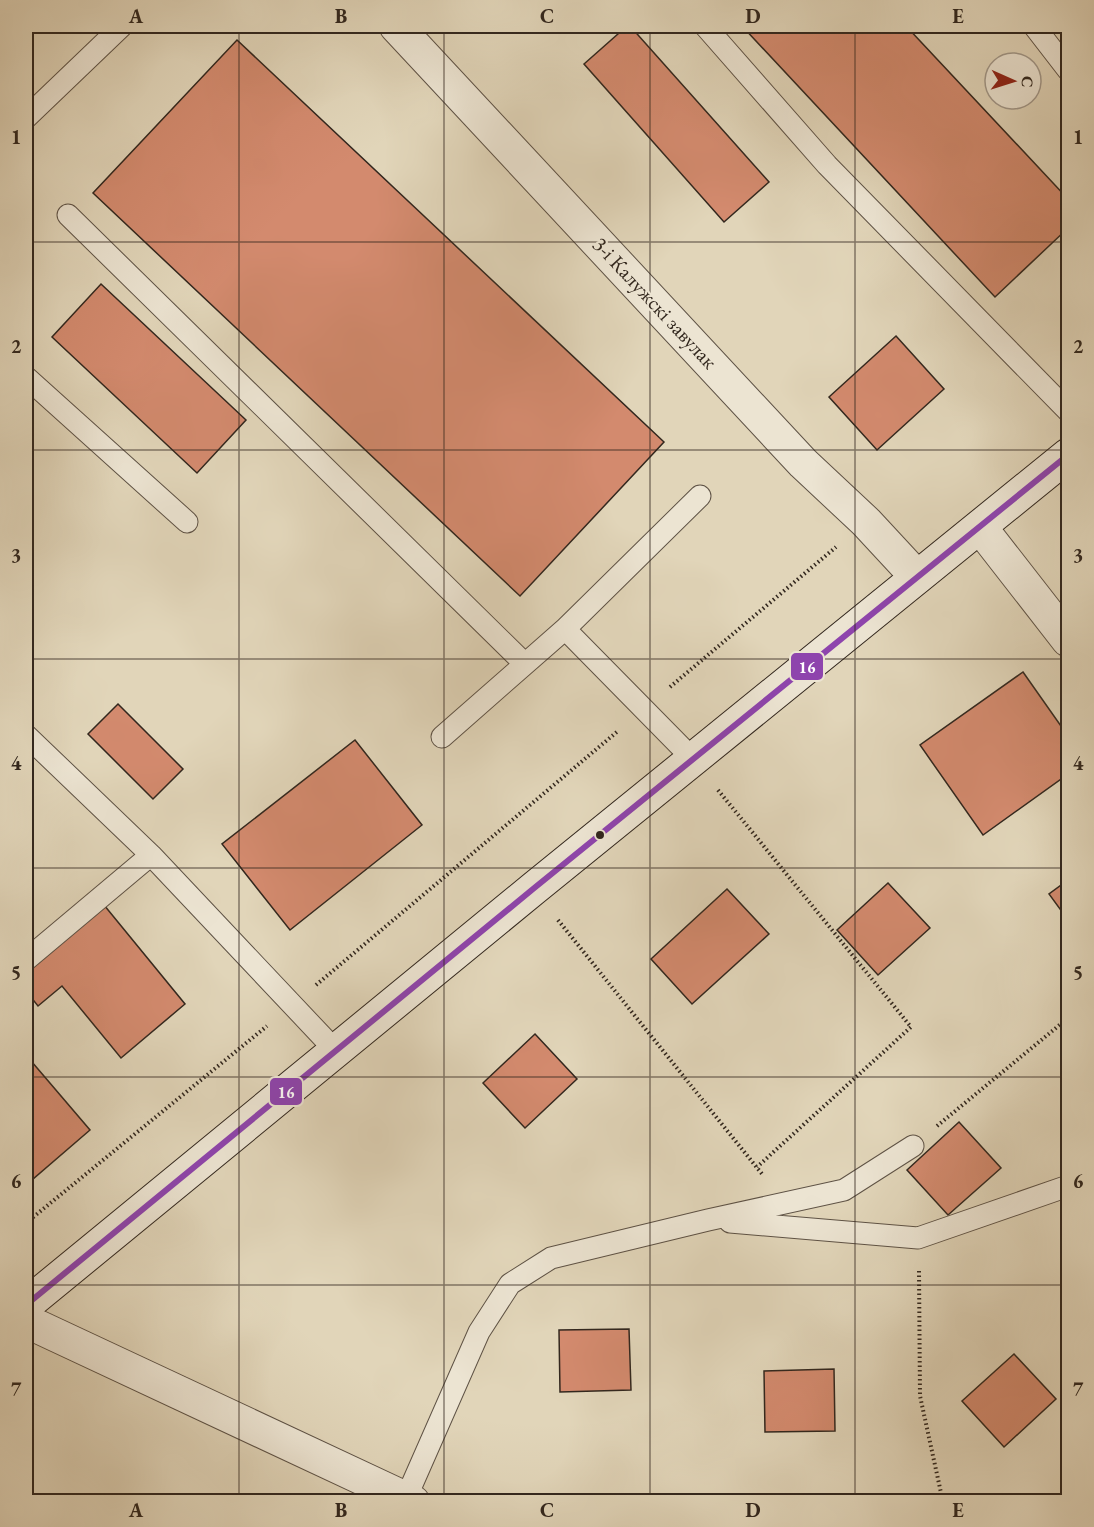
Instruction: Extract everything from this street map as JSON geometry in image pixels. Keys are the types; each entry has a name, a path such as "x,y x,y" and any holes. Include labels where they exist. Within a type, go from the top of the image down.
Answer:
{"street":[{"name":"3-і Калужскі завулак","path":"396,26 803,463 866,522 917,577"},
{"path":"26,1305 335,1050 1068,455"},
{"path":"980,527 1068,640"},
{"path":"26,1320 410,1500"}],"lane":[{"path":"26,118 122,26"},
{"path":"705,26 827,165 1068,411"},
{"path":"1034,26 1068,70"},
{"path":"68,215 525,664"},
{"path":"26,377 187,522"},
{"path":"442,737 565,629 700,496"},
{"path":"565,629 693,759"},
{"path":"26,735 151,855 335,1050"},
{"path":"26,960 151,855"},
{"path":"410,1500 480,1332 510,1284 551,1258 844,1190 913,1146"},
{"path":"708,1220 918,1238 1068,1186"}],"path":[{"path":"26,1223 293,1005 866,522"},
{"path":"693,759 911,1027 757,1167"},
{"path":"533,889 785,1203"},
{"path":"913,1146 1068,1018"},
{"path":"918,1238 920,1396 943,1502"}],"building":[{"path":"627,26 630,26 769,182 724,222 584,64"},
{"path":"742,26 906,26 983,108 983,111 986,111 1068,199 1068,228 995,297"},
{"path":"237,40 664,442 520,596 93,193"},
{"path":"101,284 246,420 197,473 52,337"},
{"path":"896,336 944,389 877,450 829,397"},
{"path":"1023,672 1068,736 1068,774 983,835 920,745"},
{"path":"118,704 183,769 153,799 88,734"},
{"path":"355,740 422,825 290,930 222,844"},
{"path":"1068,880 1068,920 1049,894"},
{"path":"888,883 930,928 878,975 837,930"},
{"path":"727,889 769,934 692,1004 651,959"},
{"path":"104,905 185,1004 121,1058 62,986 38,1006 26,991 26,970"},
{"path":"535,1034 577,1079 525,1128 483,1083"},
{"path":"26,1055 90,1130 26,1185"},
{"path":"959,1122 1001,1168 948,1215 907,1170"},
{"path":"629,1329 631,1390 560,1392 559,1330"},
{"path":"1014,1354 1056,1399 1004,1447 962,1401"},
{"path":"834,1369 835,1431 765,1432 764,1371"}],"transit line":[{"name":"16","path":"26,1305 533,889 1068,455"}]}
